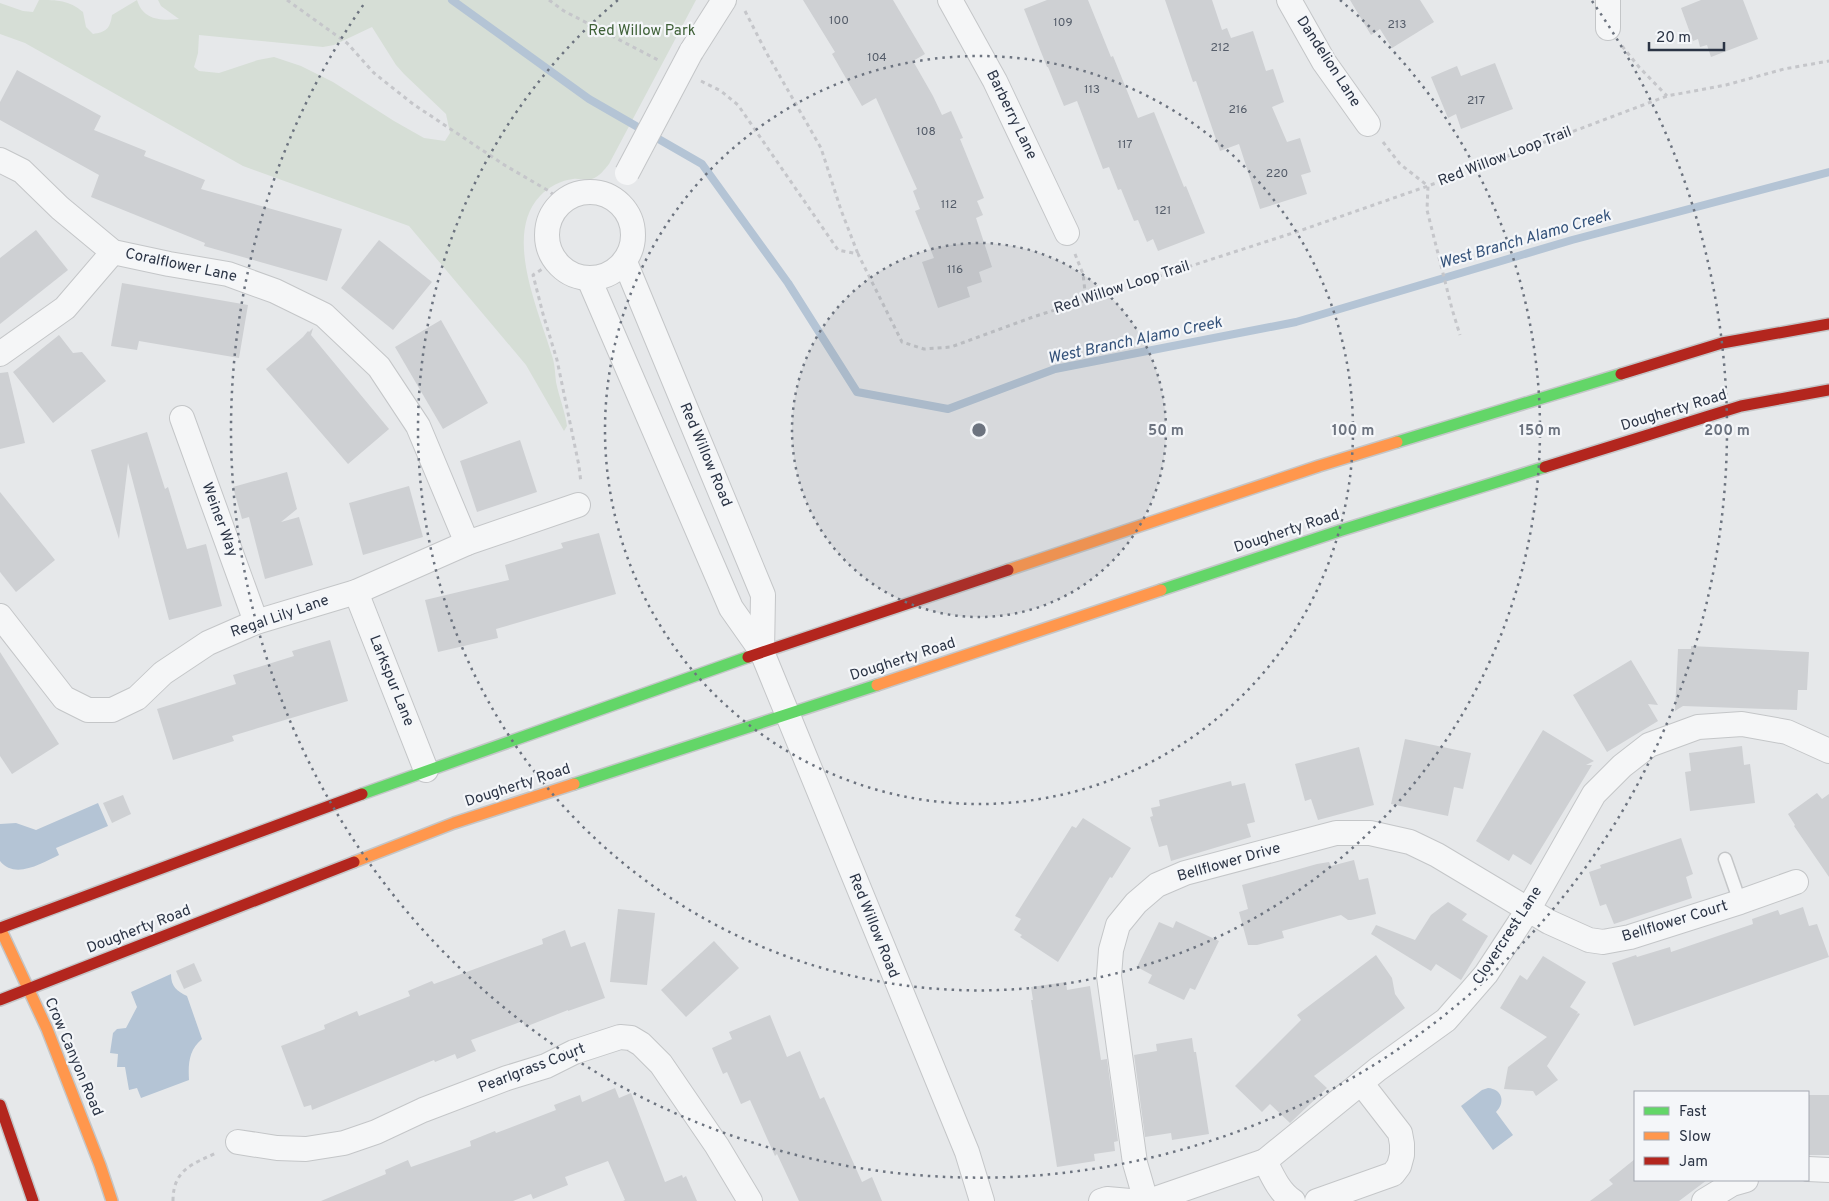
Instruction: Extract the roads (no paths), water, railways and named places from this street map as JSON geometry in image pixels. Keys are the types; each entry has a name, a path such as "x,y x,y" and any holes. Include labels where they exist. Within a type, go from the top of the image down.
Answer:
{"main road":[{"path":"0,928 426,770 762,652 1318,466 1722,343 1829,324"},
{"name":"Dougherty Road","path":"0,1000 454,823 787,715 1342,530 1741,406 1829,390"},
{"name":"Crow Canyon Road","path":"0,928 50,1038 100,1165 112,1201"},
{"path":"0,1105 32,1201"}],"street":[{"name":"Barberry Lane","path":"950,0 995,81 1067,233"},
{"name":"Dandelion Lane","path":"1289,0 1324,62 1368,124"},
{"path":"1608,0 1608,28"},
{"path":"615,199 691,52 733,3"},
{"name":"Coralflower Lane","path":"0,160 22,171 60,208 113,252 228,274 275,291 324,315 379,367 418,426 467,543"},
{"path":"582,192 605,194 615,199 626,212 633,228 634,240 631,252 625,262 609,274 589,279 576,277 555,261 549,250 548,224 554,212 562,202 582,192"},
{"path":"0,354 65,308 113,252"},
{"name":"Red Willow Road","path":"625,262 763,595 762,652"},
{"name":"Red Willow Road","path":"589,279 731,608 762,652 966,1152 982,1201"},
{"name":"Weiner Way","path":"182,418 256,622"},
{"name":"Regal Lily Lane","path":"0,616 64,698 88,710 112,710 137,698 163,673 208,643 256,622 356,592 467,543 578,505"},
{"name":"Larkspur Lane","path":"356,592 426,770"},
{"name":"Clovercrest Lane","path":"1147,1201 1265,1161 1362,1084 1378,1069 1446,1020 1486,974 1528,910 1594,794 1622,766 1649,746 1698,727 1742,724 1787,732 1829,751"},
{"name":"Bellflower Drive","path":"1147,1201 1135,1163 1109,976 1111,950 1118,925 1136,903 1157,885 1184,873 1336,833 1370,833 1410,842 1437,855 1528,910"},
{"name":"Bellflower Court","path":"1528,910 1549,922 1589,940 1603,942 1630,937 1796,882"},
{"name":"Pearlgrass Court","path":"238,1142 277,1148 306,1149 344,1143 376,1132 423,1110 507,1078 546,1066 574,1052 620,1037 631,1038 641,1044 662,1064 717,1146 750,1201"},
{"path":"1317,1201 1393,1174 1399,1166 1402,1155 1400,1133 1362,1084"},
{"path":"1265,1161 1276,1182 1287,1197 1293,1201"},
{"path":"1809,1169 1829,1170"},
{"path":"1704,1201 1732,1184 1742,1181"},
{"path":"1101,1201 1130,1201"}],"lane":[{"path":"1725,859 1740,902"}],"water":[{"path":"98,803 108,826 56,848 59,855 21,870 6,867 0,861 0,824 16,823 36,830"},
{"path":"171,974 175,988 187,996 202,1039 194,1048 190,1057 189,1080 141,1098 137,1088 129,1090 125,1067 117,1067 118,1054 110,1053 113,1033 117,1029 126,1028 137,1007 131,992"},
{"path":"1488,1088 1499,1093 1502,1100 1496,1112 1513,1135 1493,1150 1461,1106 1482,1090"}],"waterway":[{"name":"West Branch Alamo Creek","path":"452,0 589,99 702,164 788,283 857,392 948,409 1055,369 1296,322 1572,240 1829,172"}],"park label":[{"name":"Red Willow Park","path":"642,31"}]}
